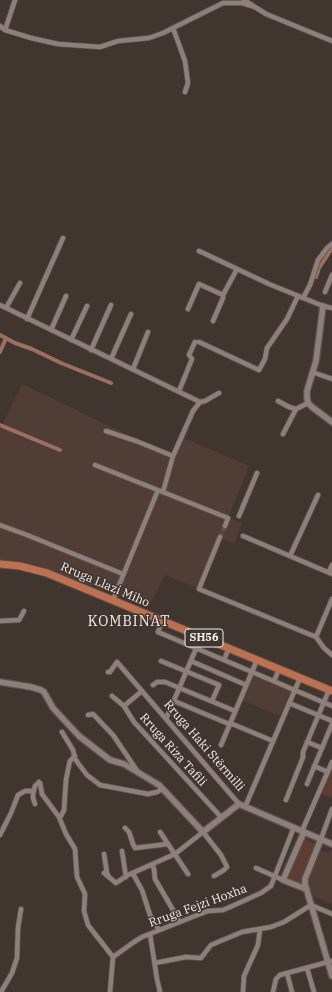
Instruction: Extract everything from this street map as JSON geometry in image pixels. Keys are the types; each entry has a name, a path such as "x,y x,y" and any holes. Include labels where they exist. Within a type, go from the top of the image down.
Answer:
{"main road":[{"name":"Rruga Llazi Miho","path":"0,564 38,570 331,691"}],"street":[{"path":"5,30 15,0"},
{"path":"244,0 278,20 332,41"},
{"path":"0,26 5,30 58,44 100,47 118,41 149,38 173,28 223,3 242,3 255,7"},
{"path":"173,28 185,61 188,83 185,92"},
{"path":"27,319 63,238"},
{"path":"179,391 192,359 190,355 197,342 259,370 265,359 267,348 300,297 310,285 315,266 327,248 332,244"},
{"path":"199,251 300,297 332,308"},
{"path":"213,321 223,295 237,269"},
{"path":"326,292 331,284 332,275"},
{"path":"6,308 20,283"},
{"path":"188,309 199,284 223,295"},
{"path":"51,330 66,296"},
{"path":"0,305 200,402 205,401 219,393"},
{"path":"91,350 111,305"},
{"path":"71,340 87,306"},
{"path":"323,306 316,361 307,391 307,398 308,403 332,422"},
{"path":"111,359 131,314"},
{"path":"133,369 148,332"},
{"path":"312,372 332,379"},
{"path":"278,401 296,409"},
{"path":"113,600 123,574 161,491 173,456 189,419 200,402"},
{"path":"283,434 296,409 308,403"},
{"path":"106,432 136,441 173,456"},
{"path":"95,464 228,518 225,526"},
{"path":"239,516 257,473"},
{"path":"290,556 318,495"},
{"path":"0,525 123,574"},
{"path":"242,536 330,573 332,565"},
{"path":"220,537 199,589 316,637 324,648 332,655"},
{"path":"316,637 332,599"},
{"path":"0,621 19,620 24,610"},
{"path":"162,621 158,632 332,706"},
{"path":"166,720 201,637"},
{"path":"224,660 229,648"},
{"path":"221,745 257,660"},
{"path":"160,661 219,685 212,701"},
{"path":"191,661 246,685"},
{"name":"Rruga Haki Stërmilli","path":"108,672 110,672 117,662 239,804 332,844"},
{"path":"274,681 279,669"},
{"path":"245,807 300,678"},
{"path":"0,682 41,690 44,692 53,708 79,736 110,760 116,763 121,763 162,788 203,832 221,855 227,867 214,876"},
{"path":"153,685 157,682 162,682 235,711"},
{"path":"124,706 142,691"},
{"path":"286,800 303,757 303,752 324,702 331,691"},
{"name":"Rruga Riza Tafili","path":"112,696 124,706 134,722 221,818"},
{"path":"174,701 273,741"},
{"path":"289,703 332,721"},
{"path":"88,715 93,714 113,735 138,773"},
{"path":"307,784 332,724"},
{"path":"62,732 75,756 75,759 87,775 100,785 148,794 157,792 162,788"},
{"path":"327,737 332,739"},
{"path":"308,742 322,748"},
{"path":"59,817 64,810 66,780 70,761 75,756"},
{"path":"283,880 332,762"},
{"path":"314,766 328,772"},
{"path":"35,804 33,798 34,791 37,783 40,783 42,794 59,817 66,834 75,849 77,878 85,894 84,911 86,919 94,934 113,956 110,992"},
{"path":"0,835 12,813 18,794 25,791 34,791"},
{"path":"104,873 116,883 175,854 239,804"},
{"path":"332,809 305,879 306,889 330,962 332,976"},
{"name":"Rruga Fejzi Hoxha","path":"113,956 142,937 204,913 223,910 261,893 270,886 273,881 294,827"},
{"path":"125,828 129,832 135,848 168,844"},
{"path":"160,832 188,874"},
{"path":"122,851 126,877"},
{"path":"104,854 107,872 110,879"},
{"path":"152,865 155,880 180,922"},
{"path":"256,868 306,889"},
{"path":"133,874 142,890 150,915 159,930"},
{"path":"311,905 332,914"},
{"path":"155,963 186,958 201,958 211,945 242,932 260,929 284,922 311,905"},
{"path":"1,992 12,973 17,958 18,928 21,909"},
{"path":"244,992 244,976 258,945 260,929"},
{"path":"150,934 160,992"},
{"path":"273,992 278,976 330,962"},
{"path":"307,968 314,992"},
{"path":"287,973 292,992"}],"shaded area":[{"path":"22,384 172,456 181,437 249,466 228,518 242,523 234,544 220,538 199,589 165,575 149,607 34,564 0,560 0,430"},
{"path":"252,675 291,691 280,716 242,700"},
{"path":"332,768 332,798 321,794"},
{"path":"305,839 316,844 300,884 286,878"},
{"path":"319,850 328,853 330,850 332,851 332,904 313,896 307,881"}],"waterway":[{"path":"316,277 319,268 332,248"},
{"path":"0,335 61,363 111,383"},
{"path":"0,352 6,338"},
{"path":"0,425 60,450"}],"tunnel":[{"path":"220,537 225,526"}],"district":[{"name":"KOMBINAT","path":"129,622"}]}
